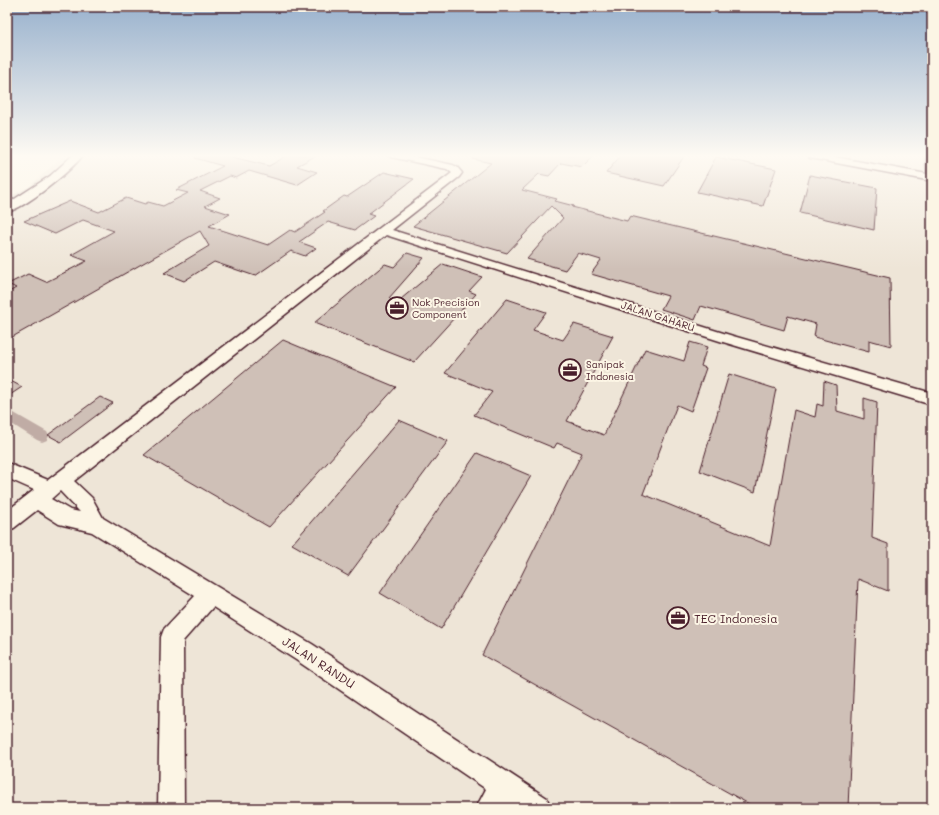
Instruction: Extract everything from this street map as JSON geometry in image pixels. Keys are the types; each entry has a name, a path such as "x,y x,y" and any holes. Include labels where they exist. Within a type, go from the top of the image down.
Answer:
{"street":[{"path":"7,209 33,193"},
{"path":"7,522 433,193"},
{"name":"JALAN GAHARU","path":"384,231 717,335 932,399"},
{"path":"7,470 49,489"},
{"name":"JALAN RANDU","path":"49,489 85,504 96,524"},
{"name":"JALAN RANDU","path":"49,489 66,518 96,524 211,594 304,652 537,808"},
{"path":"171,808 172,637 211,594"},
{"path":"490,808 503,786"}],"shaded area":[{"path":"17,193 932,193 932,808 7,808 7,198"}],"building":[{"path":"188,193 206,193 220,198 205,206 230,214 209,226 268,245 290,230 295,232 325,212 323,211 344,196 347,197 353,193 396,193 368,214 374,216 355,230 328,222 299,242 316,248 305,256 291,251 255,276 214,262 184,281 164,273 209,246 200,231 7,340 7,293 16,288 8,284 28,274 46,282 87,261 71,255 114,231 83,220 55,234 24,221 70,201 99,212 126,198 145,204 148,202 163,206"},
{"path":"454,193 534,193 557,199 555,201 574,206 572,207 627,221 630,216 890,278 891,346 869,340 869,352 814,337 816,324 788,316 784,330 701,306 695,320 661,309 668,296 591,274 601,260 578,253 565,270 527,259 563,218 551,206 507,253 413,226"},
{"path":"702,193 768,193 763,206"},
{"path":"805,193 877,193 874,230 800,213"},
{"name":"Nok Precision Component","path":"407,253 424,258 389,298 395,304 443,264 482,277 469,291 476,294 414,362 314,323 385,264 394,267"},
{"name":"TEC Indonesia","path":"507,299 546,312 533,330 563,340 574,324 613,336 567,421 604,435 645,349 684,361 690,342 707,347 701,366 706,368 691,411 677,405 643,494 770,546 794,410 815,417 817,404 823,406 824,381 836,385 837,411 864,419 864,398 877,402 872,538 888,544 888,591 858,579 848,808 756,808 482,655 582,453 557,443 554,448 474,415 492,392 445,373"},
{"path":"283,340 396,387 269,527 144,455"},
{"path":"729,374 776,389 755,492 700,471"},
{"path":"7,379 22,387 7,397"},
{"path":"100,397 113,403 61,442 48,435"},
{"path":"399,420 448,441 348,576 292,544"},
{"path":"477,453 531,476 441,629 380,593"}],"waterway":[{"path":"7,414 42,436"}],"place":[{"name":"Nok Precision Component","path":"397,308"},
{"name":"Sanipak Indonesia","path":"570,370"},
{"name":"TEC Indonesia","path":"678,618"}]}
